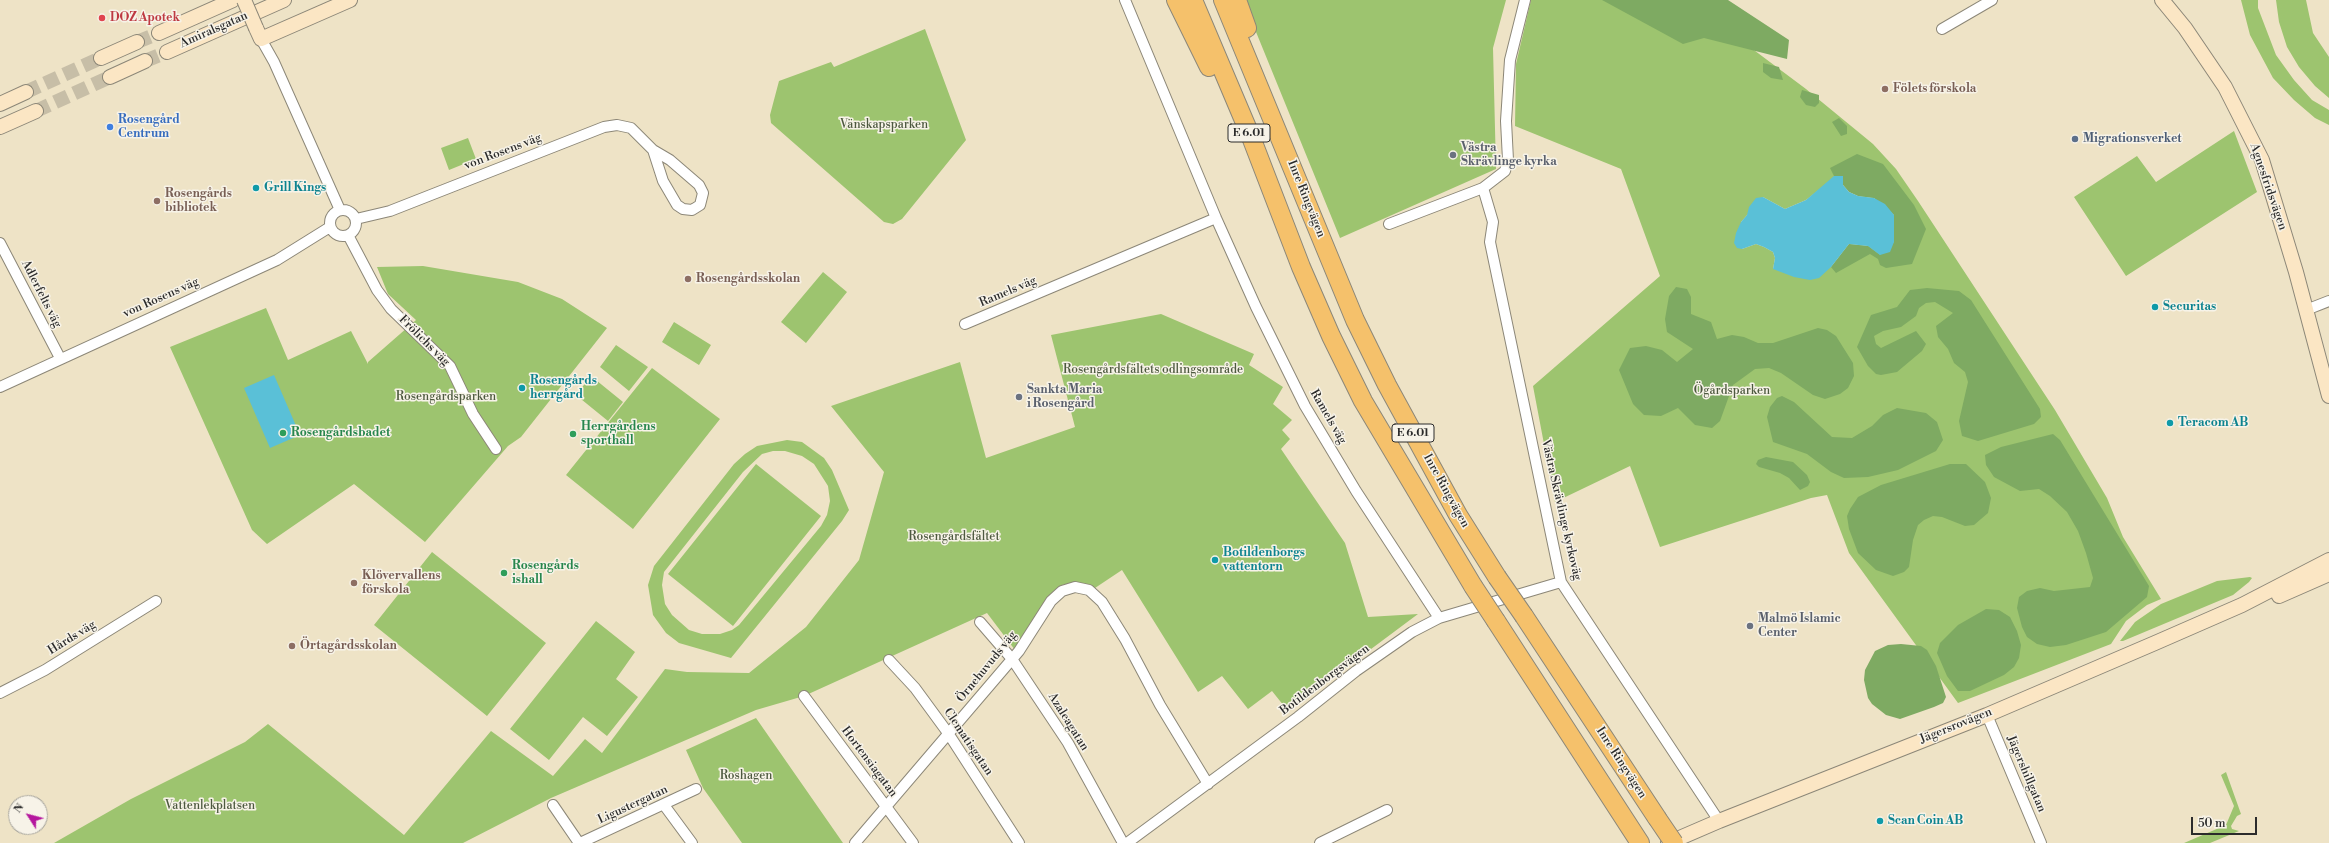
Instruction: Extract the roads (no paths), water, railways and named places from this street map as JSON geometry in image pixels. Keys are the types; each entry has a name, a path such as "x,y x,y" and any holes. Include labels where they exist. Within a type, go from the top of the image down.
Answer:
{"highway":[{"path":"1176,0 1224,96 1251,137"},
{"name":"Inre Ringvägen","path":"1193,0 1251,137 1301,267 1363,401 1473,586 1636,838"},
{"name":"Inre Ringvägen","path":"1223,0 1355,320 1387,385 1458,515 1497,577 1674,843"},
{"path":"1237,0 1250,37 1263,95"}],"main road":[{"name":"Amiralsgatan","path":"159,32 233,0"},
{"path":"244,0 259,33 350,0"},
{"name":"Amiralsgatan","path":"167,52 284,0"},
{"name":"Agnesfridsvägen","path":"2162,0 2212,66 2247,128 2267,175 2329,396"},
{"path":"101,58 137,42"},
{"path":"110,77 145,61"},
{"path":"0,104 26,92"},
{"path":"0,127 36,111"},
{"name":"Jägersrovägen","path":"1668,843 1719,820 1986,715 2242,606 2329,560"},
{"name":"Jägersrovägen","path":"2242,606 2275,597 2329,574"}],"street":[{"name":"Ramels väg","path":"1125,0 1216,218 1256,307 1305,406 1356,491 1438,618"},
{"path":"1389,224 1483,188 1502,174 1508,160 1506,122 1510,60 1525,0"},
{"path":"1942,29 1992,0"},
{"path":"259,33 274,62 340,210"},
{"name":"von Rosens väg","path":"356,219 390,211 604,127 617,124 631,128 653,150 670,160 699,186 703,193 700,205 692,210 683,209 673,200 663,181 653,150"},
{"name":"Västra Skrävlinge kyrkoväg","path":"1483,188 1493,222 1490,242 1561,582 1719,820"},
{"path":"340,210 350,211 356,219 354,228 348,235 336,234 330,227 330,219 340,210"},
{"name":"Ramels väg","path":"965,324 1216,218"},
{"name":"von Rosens väg","path":"0,387 60,358 277,260 330,227"},
{"name":"Frölichs väg","path":"348,235 377,290 392,309 450,366 473,414 496,449"},
{"name":"Adlerfelts väg","path":"0,243 60,358"},
{"path":"2306,310 2329,301"},
{"name":"Botildenborgsvägen","path":"1127,843 1208,784 1356,671 1412,632 1438,618 1561,582"},
{"name":"Örnehuvuds väg","path":"855,843 1012,659 1052,601 1062,591 1075,587 1083,587 1095,594 1125,639 1160,705 1208,784"},
{"name":"Hårds väg","path":"0,693 45,670 156,601"},
{"name":"Azaleagatan","path":"980,622 1012,659 1068,743 1123,843"},
{"name":"Clematisgatan","path":"889,660 915,688 948,733 1019,843"},
{"name":"Hortensiagatan","path":"804,696 912,843"},
{"name":"Jägershillgatan","path":"1986,715 2041,843"},
{"name":"Ligustergatan","path":"580,843 696,789"},
{"path":"553,805 580,843"},
{"path":"664,805 692,843"},
{"path":"1320,843 1387,810"}],"water":[{"path":"1834,176 1843,176 1843,185 1849,192 1858,196 1874,198 1885,204 1894,215 1894,242 1890,252 1880,255 1868,246 1849,244 1831,267 1819,278 1810,280 1794,277 1773,269 1775,258 1773,252 1764,247 1756,244 1742,249 1737,248 1734,243 1736,233 1741,222 1747,215 1749,207 1756,198 1763,197 1785,209 1806,200"},
{"path":"274,375 300,435 270,448 244,388"}],"tunnel":[{"path":"137,42 159,33"},
{"path":"145,61 167,52"},
{"path":"26,92 101,58"},
{"path":"36,111 110,77"}],"place":[{"name":"DOZ Apotek","path":"102,18"},
{"name":"Fölets förskola","path":"1885,89"},
{"name":"Rosengård Centrum","path":"110,127"},
{"name":"Migrationsverket","path":"2075,139"},
{"name":"Västra Skrävlinge kyrka","path":"1453,155"},
{"name":"Grill Kings","path":"256,188"},
{"name":"Rosengårds bibliotek","path":"157,201"},
{"name":"Rosengårdsskolan","path":"688,279"},
{"name":"Securitas","path":"2155,307"},
{"name":"Rosengårds herrgård","path":"522,388"},
{"name":"Sankta Maria i Rosengård","path":"1019,397"},
{"name":"Teracom AB","path":"2170,423"},
{"name":"Rosengårdsbadet","path":"283,433"},
{"name":"Herrgårdens sporthall","path":"573,434"},
{"name":"Botildenborgs vattentorn","path":"1215,560"},
{"name":"Rosengårds ishall","path":"504,573"},
{"name":"Klövervallens förskola","path":"354,583"},
{"name":"Malmö Islamic Center","path":"1750,626"},
{"name":"Örtagårdsskolan","path":"292,646"},
{"name":"Scan Coin AB","path":"1880,821"}],"park label":[{"name":"Vänskapsparken","path":"884,125"},
{"name":"Rosengårdsfältets odlingsområde","path":"1153,370"},
{"name":"Ögårdsparken","path":"1732,391"},
{"name":"Rosengårdsparken","path":"446,397"},
{"name":"Rosengårdsfältet","path":"954,537"},
{"name":"Roshagen","path":"746,776"},
{"name":"Vattenlekplatsen","path":"210,806"}]}
